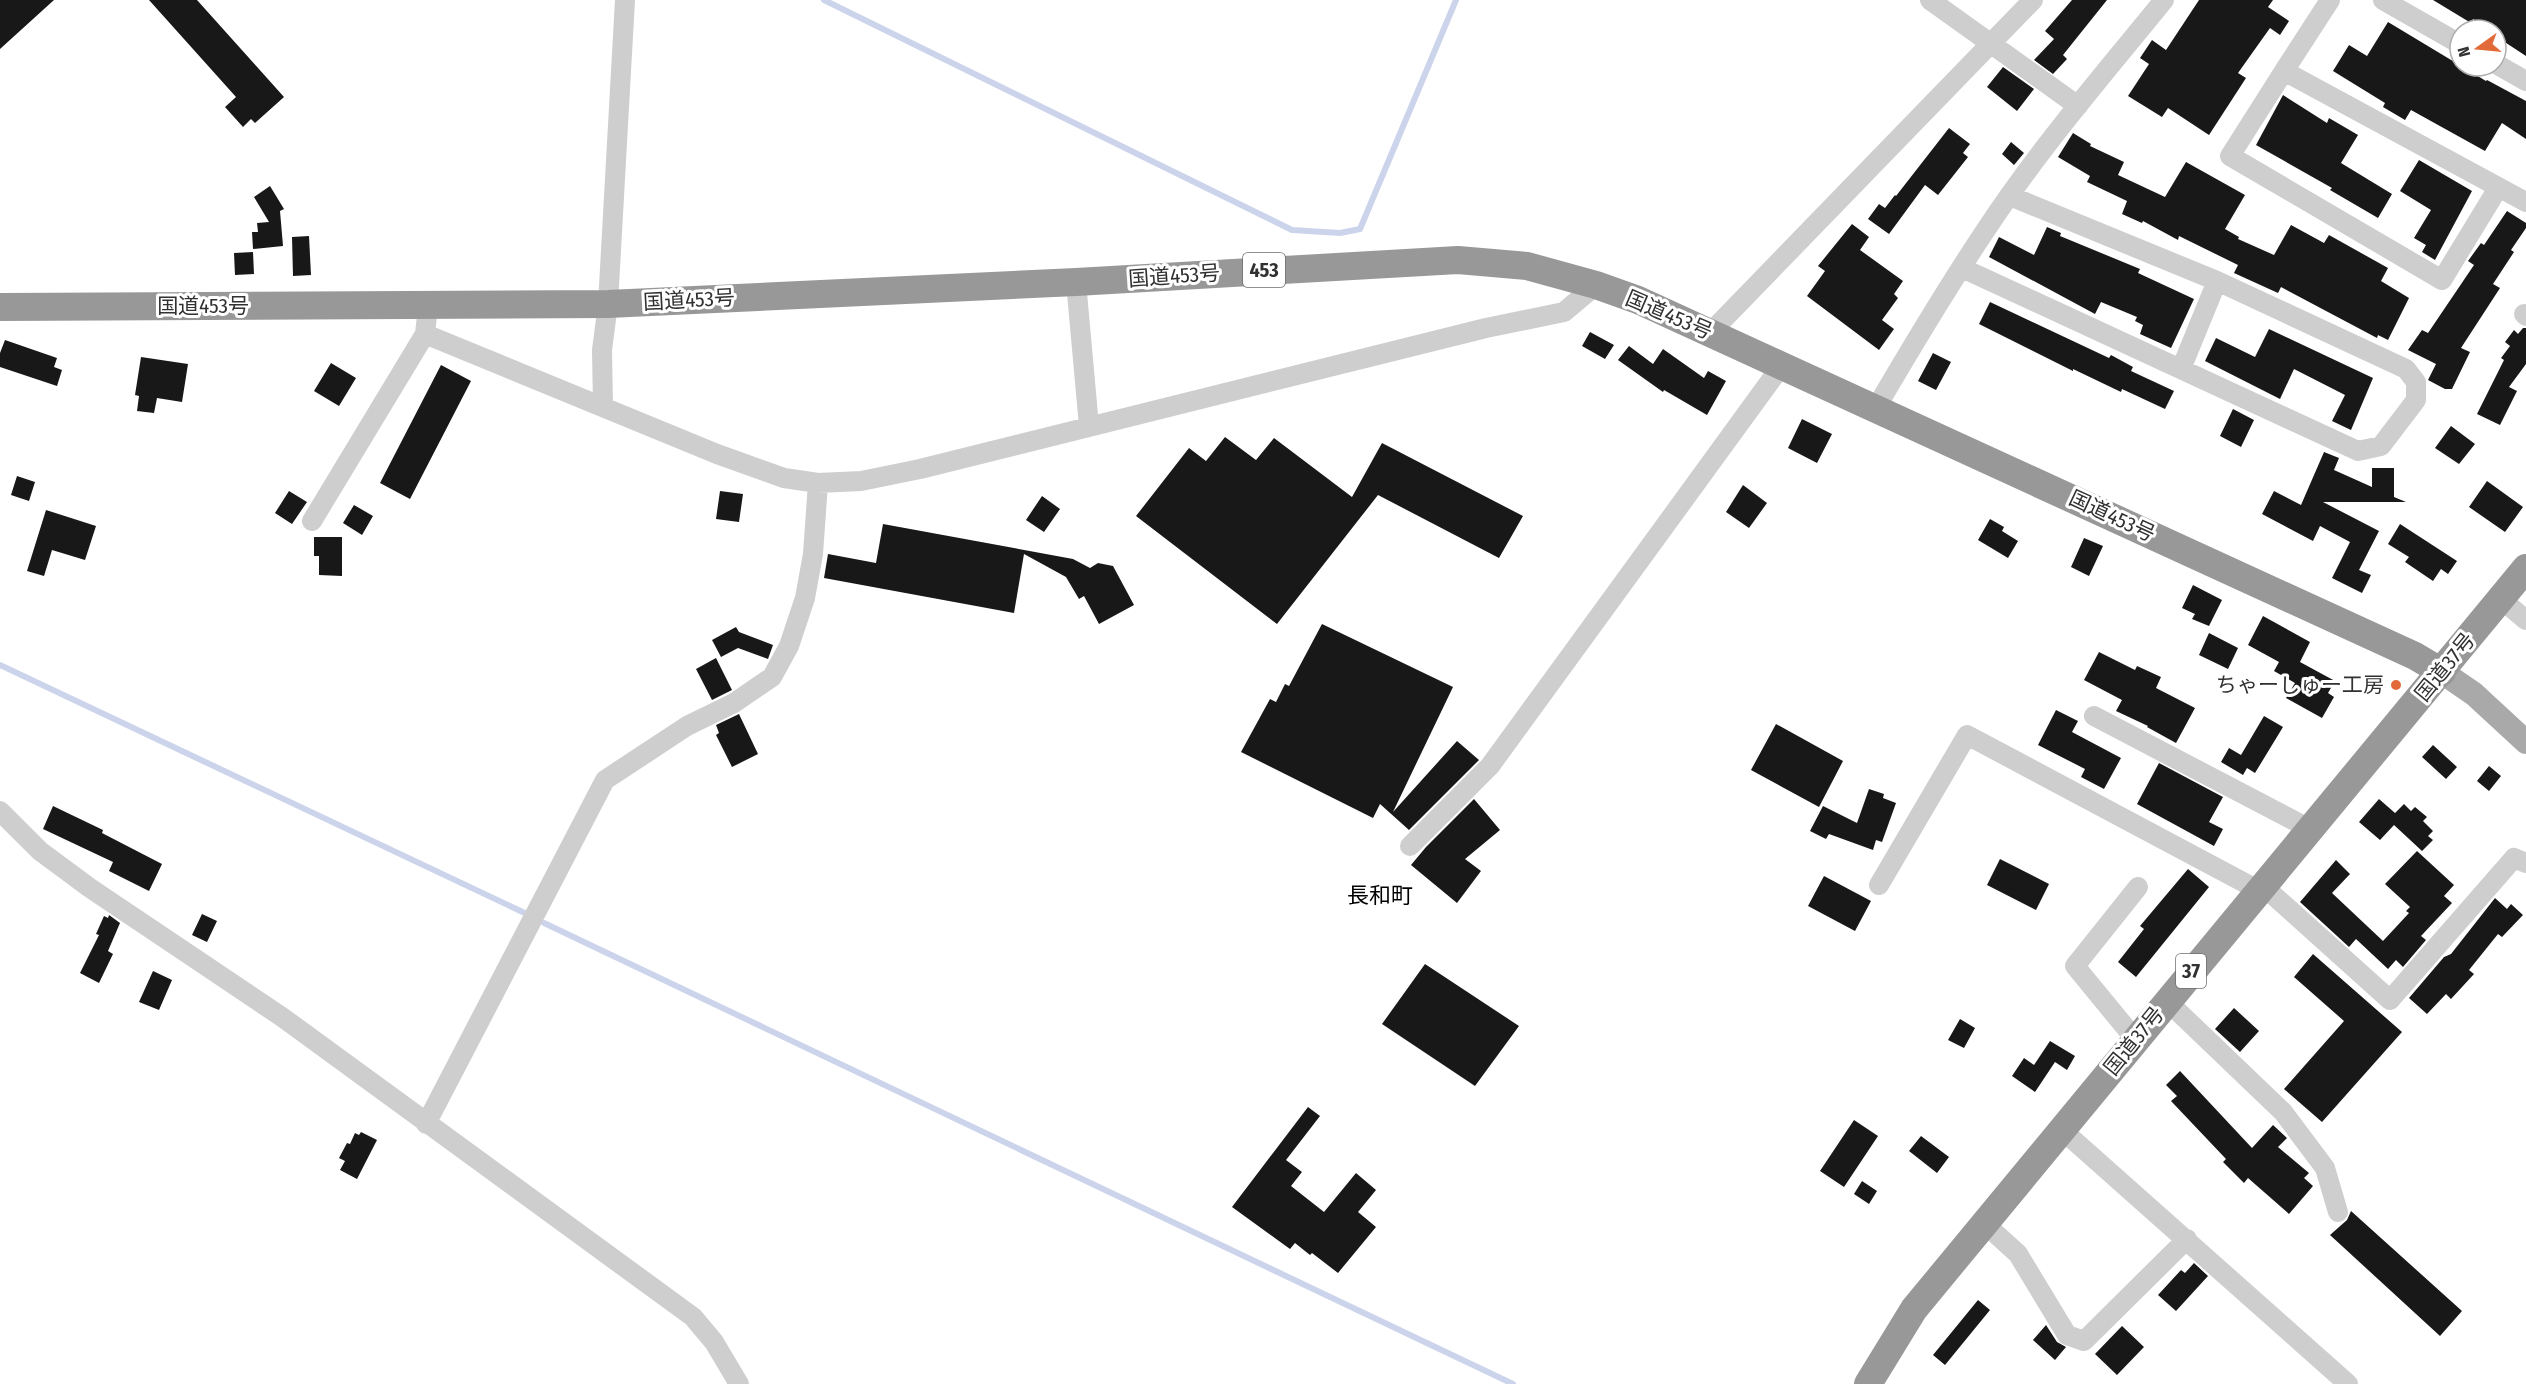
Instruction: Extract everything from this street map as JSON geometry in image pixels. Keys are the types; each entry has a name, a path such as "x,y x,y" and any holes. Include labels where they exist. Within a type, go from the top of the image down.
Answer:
{"highway":[{"name":"国道453号","path":"0,307 608,304 1076,282 1458,260 1527,266 1596,285 1638,300 2415,656 2442,672"},
{"name":"国道37号","path":"1868,1384 1914,1309 1984,1222 2526,568"}],"main road":[{"path":"2442,672 2474,694 2526,742"}],"street":[{"path":"603,406 602,350 608,304 625,0"},
{"path":"1930,0 2078,106"},
{"path":"1710,333 2033,0"},
{"path":"1876,408 1927,322 2010,196 2078,106 2164,0"},
{"path":"2330,0 2230,156 2442,280 2498,188"},
{"path":"2383,0 2448,37"},
{"path":"2284,70 2526,202"},
{"path":"2508,71 2526,81"},
{"path":"1962,268 2358,451 2381,447 2416,400 2416,382 2406,369 2217,281 2010,196"},
{"path":"2181,369 2217,281"},
{"path":"1076,282 1089,426"},
{"path":"425,334 717,454 784,478 818,483 861,481 920,469 1486,328 1564,312 1596,285"},
{"path":"312,521 425,334 428,306"},
{"path":"1410,846 1490,766 1782,365"},
{"path":"426,1124 605,780 687,726 734,703 772,677 789,646 805,598 813,554 818,483"},
{"path":"2500,599 2526,620"},
{"path":"2094,716 2310,829"},
{"path":"1879,885 1968,735 2260,887 2390,1000 2514,858 2526,863"},
{"path":"0,811 40,851 73,876 164,940 282,1017 693,1317 714,1342 739,1384"},
{"path":"2135,1040 2075,966 2138,887"},
{"path":"2167,1001 2283,1112 2325,1168 2338,1212"},
{"path":"2061,1129 2348,1384"},
{"path":"1984,1222 2018,1254 2067,1335 2084,1341 2187,1239"}],"building":[{"path":"0,0 54,0 0,49"},
{"path":"149,0 197,0 284,97 255,123 251,119 243,127 225,107 236,97"},
{"path":"2072,0 2107,0 2063,55 2067,59 2053,74 2034,60 2054,39 2045,31"},
{"path":"2199,0 2273,0 2268,7 2289,21 2280,35 2270,28 2238,73 2246,78 2209,135 2168,108 2162,117 2128,96 2149,64 2140,58 2152,40 2166,50"},
{"path":"2433,0 2526,0 2526,56 2508,44 2508,18 2463,18"},
{"path":"2388,22 2448,58 2448,78 2481,78 2526,101 2526,139 2502,123 2485,151 2411,110 2405,120 2383,107 2385,103 2333,71 2349,45 2367,56"},
{"path":"2003,67 2034,89 2017,111 1987,87"},
{"path":"2283,95 2327,123 2329,118 2358,135 2341,163 2392,194 2378,218 2330,190 2332,188 2256,145"},
{"path":"1949,128 1970,144 1963,153 1968,157 1938,195 1925,185 1889,234 1868,219 1879,204 1885,208 1896,196"},
{"path":"2073,133 2091,144 2090,146 2124,162 2118,175 2165,197 2186,162 2245,195 2225,229 2239,237 2238,239 2274,255 2291,225 2324,243 2329,235 2388,268 2381,281 2409,298 2388,340 2378,335 2377,338 2281,287 2278,293 2234,273 2238,265 2179,236 2178,240 2143,221 2142,223 2122,214 2127,201 2087,182 2090,176 2058,157"},
{"path":"2011,142 2024,153 2014,165 2002,154"},
{"path":"2419,160 2472,191 2435,260 2422,252 2426,245 2414,238 2431,210 2400,191"},
{"path":"270,186 284,209 280,211 283,246 253,249 252,232 258,232 257,223 269,222 254,197"},
{"path":"2507,211 2526,223 2526,228 2511,250 2514,252 2493,284 2500,288 2461,348 2470,352 2452,389 2445,389 2428,380 2436,364 2408,350 2422,330 2428,333 2474,265 2468,261 2481,243 2484,245"},
{"path":"1852,224 1869,237 1860,250 1903,281 1894,294 1898,298 1882,320 1894,329 1879,350 1807,296 1825,271 1818,266"},
{"path":"2047,227 2061,233 2060,236 2140,269 2138,273 2194,299 2171,348 2140,334 2143,325 2135,321 2137,317 2101,302 2095,314 1989,257 1999,237 2034,255"},
{"path":"309,236 311,275 293,276 292,237"},
{"path":"253,252 254,274 235,275 234,253"},
{"path":"1990,302 2109,358 2111,355 2133,367 2131,371 2174,391 2165,409 2122,389 2121,392 2073,369 2073,371 1979,324"},
{"path":"2526,328 2526,364 2509,387 2517,391 2500,425 2477,414 2504,360 2501,358 2510,346 2505,342 2514,330 2518,334"},
{"path":"2269,329 2373,378 2351,430 2332,421 2345,395 2294,369 2280,399 2205,361 2216,338 2255,357"},
{"path":"1590,332 1614,345 1605,359 1582,346"},
{"path":"5,340 57,358 54,367 62,370 57,386 0,367 0,353"},
{"path":"1629,346 1653,364 1663,349 1704,378 1708,371 1726,381 1707,415 1664,390 1663,392 1618,360"},
{"path":"1933,353 1951,362 1936,390 1918,381"},
{"path":"141,357 188,364 182,402 157,398 154,413 137,411 139,396 135,395"},
{"path":"331,363 356,378 339,406 314,391"},
{"path":"441,365 471,381 410,499 380,483"},
{"path":"2233,409 2254,420 2241,447 2220,436"},
{"path":"1802,419 1832,434 1817,463 1788,448"},
{"path":"2451,426 2475,444 2459,464 2435,448"},
{"path":"1225,437 1256,460 1274,438 1352,497 1382,443 1523,516 1499,558 1378,495 1277,624 1136,516 1189,448 1206,461"},
{"path":"2324,452 2339,458 2334,470 2372,487 2372,468 2394,468 2394,497 2406,502 2323,502 2379,531 2359,570 2371,575 2362,593 2332,578 2350,542 2320,526 2313,541 2262,514 2274,491 2301,505"},
{"path":"17,476 35,482 29,501 11,495"},
{"path":"2487,481 2523,507 2505,532 2469,507"},
{"path":"1743,485 1767,503 1749,528 1726,512"},
{"path":"289,491 307,502 292,524 275,513"},
{"path":"720,491 743,494 739,522 716,519"},
{"path":"1042,496 1060,509 1044,532 1026,520"},
{"path":"354,505 373,516 362,535 343,523"},
{"path":"46,510 96,526 85,560 52,550 44,576 27,571"},
{"path":"1990,519 2004,527 2002,531 2018,541 2008,558 1978,540"},
{"path":"883,524 1073,559 1090,568 1098,563 1113,566 1134,605 1099,624 1084,596 1079,599 1066,577 1024,554 1014,613 824,578 828,554 876,563"},
{"path":"2400,524 2457,561 2448,574 2441,569 2433,581 2405,562 2409,557 2388,544"},
{"path":"314,537 342,537 342,576 319,575 319,556 314,556"},
{"path":"2084,538 2103,546 2089,576 2071,567"},
{"path":"2193,585 2222,600 2209,626 2192,619 2195,614 2182,608"},
{"path":"2263,616 2310,642 2300,662 2335,681 2328,693 2334,697 2322,718 2286,698 2295,683 2274,671 2279,662 2248,645"},
{"path":"1322,624 1453,687 1393,812 1457,741 1479,760 1409,830 1380,804 1373,818 1241,752 1270,699 1276,702 1285,684 1289,686"},
{"path":"736,627 739,632 773,645 768,659 738,648 721,657 712,640"},
{"path":"2209,633 2238,648 2228,669 2199,655"},
{"path":"2099,652 2135,670 2137,666 2161,677 2156,688 2195,708 2176,743 2148,726 2116,711 2122,700 2084,680"},
{"path":"716,658 732,690 712,700 696,669"},
{"path":"2056,710 2078,721 2072,732 2121,758 2104,789 2081,777 2085,769 2038,745"},
{"path":"739,714 758,754 732,767 716,735 719,733 716,725"},
{"path":"2264,716 2283,727 2255,773 2247,768 2243,775 2221,762 2229,748 2241,755"},
{"path":"1776,724 1843,761 1819,807 1751,770"},
{"path":"2433,745 2457,767 2446,779 2422,757"},
{"path":"2159,763 2223,797 2209,822 2223,829 2214,846 2137,804"},
{"path":"2489,766 2501,776 2489,791 2477,781"},
{"path":"1869,789 1884,794 1883,798 1896,803 1882,842 1876,840 1873,850 1829,834 1826,839 1810,831 1823,806 1857,823"},
{"path":"1474,799 1500,830 1465,859 1481,871 1457,903 1411,865"},
{"path":"2379,799 2395,813 2404,804 2411,811 2415,807 2427,817 2423,821 2433,831 2428,836 2433,840 2422,851 2394,825 2380,840 2359,822"},
{"path":"53,806 103,830 102,833 162,864 149,891 109,871 113,862 43,829"},
{"path":"2417,851 2454,885 2444,896 2452,903 2421,936 2426,940 2403,967 2396,960 2388,969 2356,939 2349,947 2300,902 2336,860 2350,874 2332,893 2383,941 2409,913 2406,911 2410,907 2385,884"},
{"path":"2000,859 2049,884 2036,910 1987,885"},
{"path":"2188,869 2209,887 2136,977 2118,962 2144,929 2140,926"},
{"path":"1824,876 1871,901 1855,931 1808,906"},
{"path":"2495,898 2507,909 2511,904 2523,915 2502,937 2498,934 2469,970 2474,974 2451,999 2446,994 2427,1014 2409,998 2444,957 2451,954"},
{"path":"202,914 217,921 207,942 192,935"},
{"path":"109,915 120,923 108,951 113,954 99,983 80,973 99,935 96,934 104,916 108,918"},
{"path":"2313,954 2402,1032 2322,1122 2284,1089 2344,1021 2294,977"},
{"path":"1425,964 1519,1026 1475,1086 1382,1024"},
{"path":"153,971 172,980 159,1010 139,1002"},
{"path":"2234,1008 2259,1031 2240,1052 2215,1029"},
{"path":"1960,1019 1975,1028 1964,1048 1948,1040"},
{"path":"2050,1041 2075,1056 2067,1070 2055,1062 2035,1092 2012,1076 2024,1058 2034,1065"},
{"path":"2180,1071 2252,1148 2273,1125 2287,1138 2278,1147 2309,1173 2304,1178 2313,1186 2289,1214 2248,1178 2244,1183 2223,1162 2226,1159 2171,1101 2177,1096 2166,1085"},
{"path":"1308,1107 1320,1116 1286,1160 1302,1172 1291,1186 1324,1212 1356,1173 1376,1190 1358,1212 1376,1227 1338,1273 1295,1243 1290,1249 1232,1207"},
{"path":"1854,1120 1878,1136 1844,1187 1820,1171"},
{"path":"361,1132 377,1140 357,1179 340,1170 345,1161 339,1158 355,1133 359,1135"},
{"path":"1921,1136 1949,1157 1937,1173 1909,1151"},
{"path":"1862,1181 1877,1191 1869,1204 1854,1194"},
{"path":"2351,1211 2462,1311 2440,1336 2330,1235 2347,1220"},
{"path":"2194,1263 2208,1276 2176,1311 2158,1295 2181,1270 2185,1273"},
{"path":"1978,1300 1990,1310 1945,1365 1933,1355"},
{"path":"2046,1325 2057,1342 2066,1347 2055,1360 2033,1340"},
{"path":"2122,1326 2144,1347 2117,1375 2095,1354"}],"waterway":[{"path":"824,0 1292,230 1340,233 1360,229 1456,0"},
{"path":"0,665 529,915"},
{"path":"544,923 1513,1384"}],"place":[{"name":"ちゃーしゅー工房","path":"2396,685"}],"district":[{"name":"長和町","path":"1380,895"}]}
